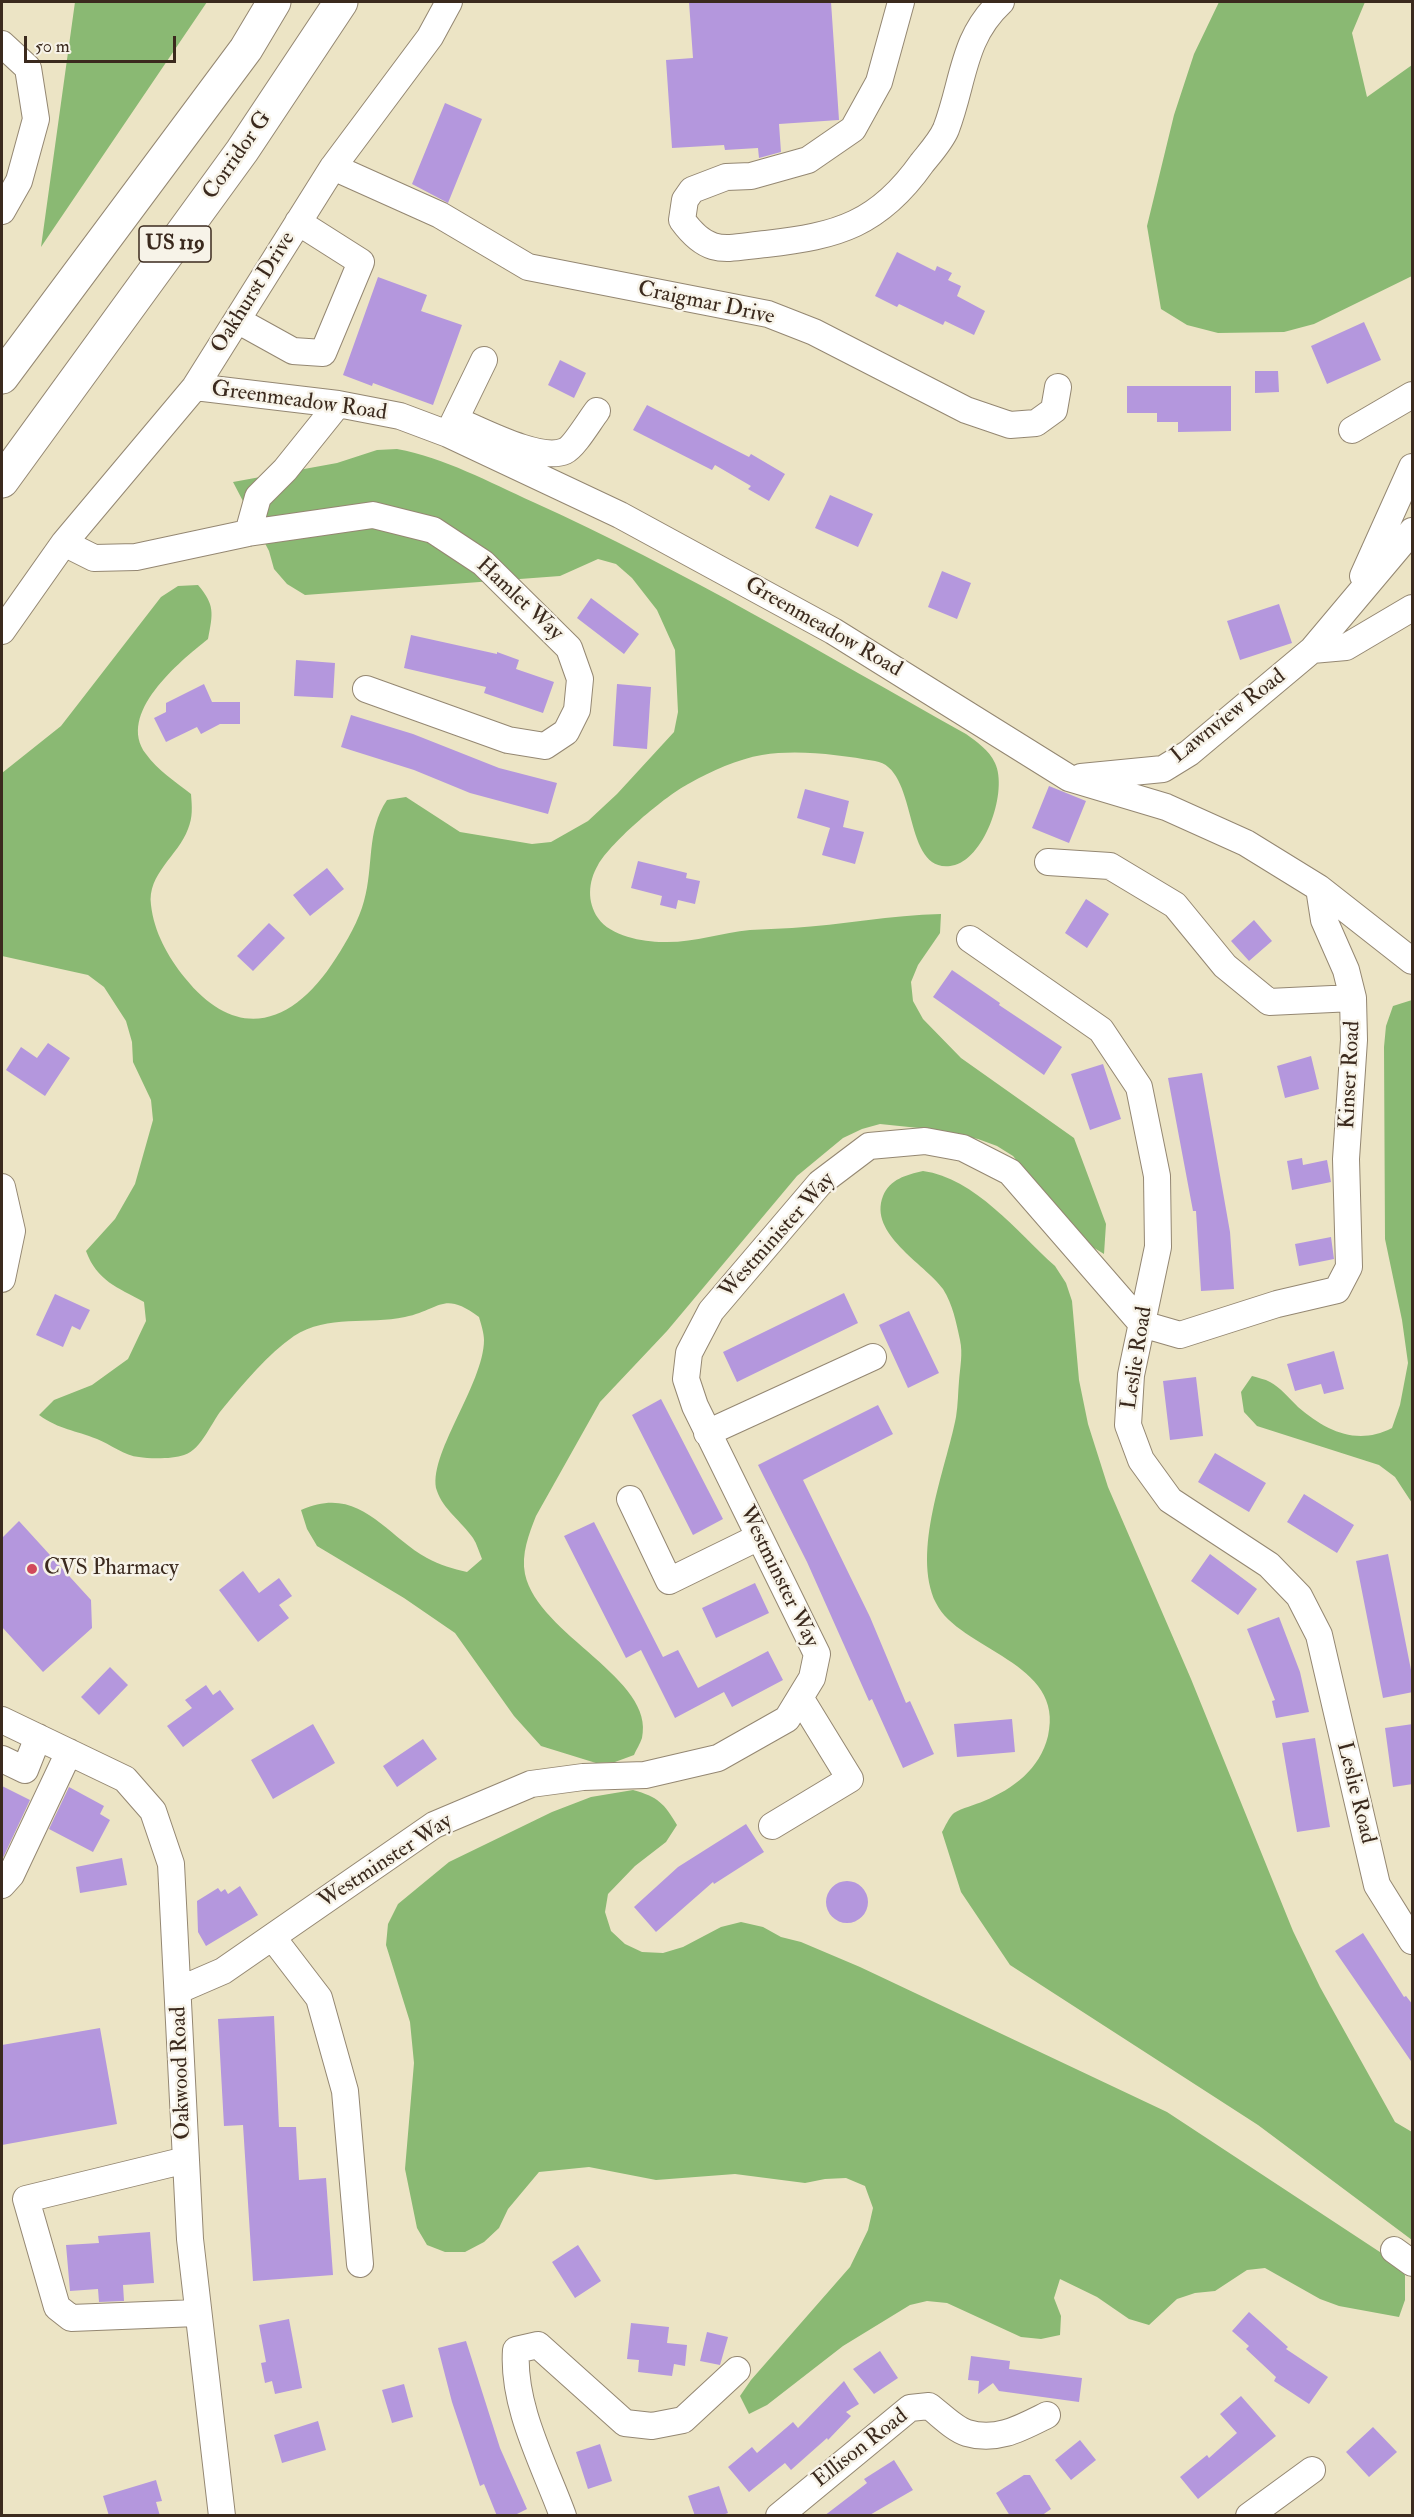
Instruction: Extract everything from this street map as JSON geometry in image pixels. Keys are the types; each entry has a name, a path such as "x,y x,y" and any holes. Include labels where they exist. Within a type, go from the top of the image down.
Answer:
{"highway":[{"name":"US 119","path":"2,377 246,49 274,2"},
{"path":"2,448 322,2"},
{"name":"Corridor G","path":"2,481 242,151 341,2"}],"street":[{"name":"Oakhurst Drive","path":"2,631 64,543 195,387 333,167 430,37 449,2"},
{"path":"901,2 879,82 852,129 808,160 752,176 726,177 692,190 685,201 682,220 692,234 708,246 726,248 816,238 859,223 903,191 945,132 975,33 1001,2"},
{"path":"2,44 28,68 36,119 19,181 2,211"},
{"name":"Craigmar Drive","path":"333,167 440,214 528,267 768,315 814,332 966,410 1010,425 1036,423 1054,410 1058,387"},
{"path":"237,320 293,351 323,353 361,262 298,222"},
{"path":"484,360 451,427 552,454 567,450 597,411"},
{"name":"Greenmeadow Road","path":"195,387 338,404 451,427 620,515 833,631 1069,778 1166,807 1246,843 1319,888 1413,961"},
{"path":"1353,430 1413,395"},
{"path":"249,532 258,496 285,470 338,404"},
{"path":"1352,600 1413,467"},
{"name":"Hamlet Way","path":"64,543 94,558 136,556 249,532 373,515 433,530 483,563 569,648 580,680 577,710 566,732 545,746 508,740 366,689"},
{"name":"Lawnview Road","path":"1069,778 1163,769 1189,753 1312,650 1352,600 1413,531"},
{"path":"1312,650 1346,647 1413,608"},
{"path":"1048,862 1110,866 1175,904 1225,966 1269,1002 1353,998"},
{"name":"Kinser Road","path":"1142,1324 1180,1335 1277,1304 1337,1290 1349,1267 1346,1159 1354,1040 1353,998 1346,970 1324,920 1319,888"},
{"name":"Leslie Road","path":"970,939 1101,1030 1139,1087 1158,1176 1158,1247 1131,1375 1128,1425 1141,1460 1170,1500 1269,1565 1299,1596 1319,1635 1377,1885 1413,1941"},
{"name":"Westminister Way","path":"695,1407 686,1379 689,1353 711,1311 820,1182 869,1146 925,1141 963,1148 1010,1172 1142,1324"},
{"path":"2,1187 12,1231 2,1279"},
{"path":"707,1433 873,1357"},
{"name":"Westminster Way","path":"179,1990 223,1971 434,1825 531,1784 583,1777 645,1775 718,1758 787,1719 812,1678 817,1654 695,1407"},
{"path":"630,1499 669,1581 759,1537"},
{"path":"772,1826 850,1779 801,1699"},
{"name":"Oakwood Road","path":"2,1720 124,1779 153,1811 171,1863 186,2160 197,2313 222,2516"},
{"path":"2,1759 25,1770 38,1737"},
{"path":"2,1885 11,1875 69,1752"},
{"path":"273,1938 319,1998 345,2091 360,2264"},
{"path":"186,2160 26,2199 57,2307 71,2318 197,2313"},
{"path":"563,2516 524,2408 515,2374 516,2350 538,2345 625,2423 652,2426 683,2420 737,2370"},
{"name":"Ellison Road","path":"778,2516 910,2408 929,2406 966,2433 997,2437 1022,2428 1047,2415"},
{"path":"1249,2516 1312,2470"}],"green space":[{"path":"75,2 207,2 41,247"},
{"path":"1219,2 1365,2 1352,33 1367,97 1412,65 1412,276 1314,324 1284,332 1218,333 1187,325 1161,309 1147,226 1174,115 1194,54"},
{"path":"397,449 432,458 467,471 643,555 752,613 966,734 986,750 995,763 998,775 999,789 992,821 976,849 966,859 955,865 938,865 926,856 918,840 899,782 889,768 875,761 848,757 776,753 744,759 716,770 680,789 654,808 614,844 598,865 592,878 590,892 592,905 603,924 619,934 646,941 663,942 685,941 750,930 811,927 941,914 940,933 918,965 911,982 913,1001 923,1019 961,1058 1074,1138 1106,1224 1104,1254 1065,1230 1037,1185 1013,1156 997,1146 978,1139 919,1128 880,1124 862,1129 843,1138 797,1176 667,1331 600,1402 536,1516 528,1537 524,1567 534,1596 571,1637 615,1676 631,1696 642,1717 642,1738 634,1755 615,1762 596,1763 541,1746 514,1716 455,1633 404,1598 317,1546 307,1529 301,1510 321,1504 339,1503 355,1507 370,1515 412,1548 442,1565 467,1572 482,1559 473,1538 440,1498 436,1477 447,1440 482,1358 484,1337 479,1317 467,1309 449,1303 405,1317 334,1322 307,1329 284,1343 266,1360 224,1407 196,1447 184,1455 168,1458 134,1456 97,1439 54,1424 39,1415 54,1400 92,1385 128,1359 146,1321 144,1302 102,1276 96,1270 86,1251 115,1219 135,1184 153,1120 151,1100 133,1062 132,1042 126,1021 104,987 88,975 2,956 2,773 61,726 161,597 178,586 198,585 210,604 212,616 208,639 182,661 155,690 139,722 139,739 150,760 191,794 191,816 188,829 158,874 151,894 155,925 173,962 205,999 226,1012 246,1018 265,1018 284,1011 303,998 336,958 362,908 367,888 373,836 380,812 387,800 406,797 460,832 532,844 551,842 588,821 617,794 674,732 678,712 675,650 657,610 632,578 616,564 598,559 560,576 305,595 287,584 274,569 269,551 233,482 337,463 377,450"},
{"path":"1412,1000 1412,1503 1395,1477 1379,1465 1257,1426 1244,1412 1241,1392 1252,1376 1274,1384 1309,1416 1331,1429 1354,1436 1366,1436 1392,1428 1400,1405 1408,1363 1402,1320 1385,1239 1384,1047 1386,1026 1393,1006"},
{"path":"923,1171 942,1176 978,1195 1055,1266 1066,1283 1072,1301 1079,1380 1088,1424 1108,1487 1191,1679 1293,1931 1320,1987 1395,2122 1412,2132 1412,2240 1258,2125 1010,1965 961,1892 942,1832 954,1813 1005,1790 1032,1768 1048,1736 1049,1711 1041,1691 1027,1674 948,1619 936,1603 929,1582 927,1560 929,1535 956,1417 961,1345 954,1314 943,1289 890,1235 883,1223 880,1210 883,1196 890,1185 905,1176"},
{"path":"633,1790 649,1795 660,1802 677,1825 666,1842 635,1866 608,1894 605,1912 611,1931 625,1944 642,1952 663,1953 683,1947 721,1927 741,1922 763,1927 781,1937 801,1942 860,1967 1167,2112 1389,2258 1405,2275 1405,2300 1399,2317 1339,2306 1320,2299 1265,2268 1247,2270 1215,2291 1195,2293 1177,2299 1149,2325 1129,2319 1097,2297 1060,2279 1054,2298 1061,2316 1060,2335 1041,2339 1021,2337 947,2303 927,2301 910,2305 843,2346 767,2405 749,2414 740,2396 751,2380 850,2267 868,2230 873,2208 865,2186 846,2178 805,2183 735,2174 656,2180 589,2167 539,2172 508,2209 499,2228 484,2242 465,2252 445,2252 427,2245 417,2228 405,2169 414,2063 410,2022 386,1945 388,1924 398,1904 449,1862 552,1812 591,1797"}],"building":[{"path":"689,2 831,2 839,120 779,124 781,152 759,158 758,148 725,150 724,145 672,148 666,60 693,58"},
{"path":"445,103 482,119 448,203 412,184"},
{"path":"897,252 935,271 937,266 952,273 948,280 961,286 957,296 985,311 974,335 945,321 943,325 899,304 897,307 875,296"},
{"path":"378,277 427,295 421,311 462,325 433,405 373,383 372,386 343,375"},
{"path":"1364,322 1381,360 1327,384 1311,346"},
{"path":"560,360 586,373 574,398 548,385"},
{"path":"1255,371 1278,371 1279,392 1255,393"},
{"path":"1127,386 1231,386 1231,431 1178,432 1178,422 1157,422 1157,413 1127,413"},
{"path":"647,405 749,457 751,454 785,474 769,501 748,489 751,486 715,465 712,470 633,430"},
{"path":"830,495 873,514 858,547 815,528"},
{"path":"942,571 971,583 957,619 928,607"},
{"path":"591,598 639,634 624,654 577,618"},
{"path":"1279,604 1292,643 1240,660 1227,621"},
{"path":"411,635 497,654 497,652 519,660 516,669 554,682 543,713 484,693 486,687 404,668"},
{"path":"296,660 335,663 333,698 294,696"},
{"path":"204,684 212,702 240,702 240,724 220,724 201,734 197,727 166,742 154,718 166,712 166,703"},
{"path":"617,684 651,687 647,749 613,746"},
{"path":"351,715 413,734 499,768 557,783 548,814 470,793 414,770 341,747"},
{"path":"1049,786 1086,801 1069,843 1032,828"},
{"path":"805,789 849,801 843,827 864,832 855,864 822,855 830,828 797,818"},
{"path":"638,861 687,873 686,878 700,881 695,904 678,900 676,909 660,905 662,896 631,888"},
{"path":"327,868 344,889 310,916 293,895"},
{"path":"1086,899 1109,914 1087,948 1065,933"},
{"path":"1254,920 1272,941 1249,961 1231,941"},
{"path":"269,923 285,938 253,971 237,956"},
{"path":"952,970 1062,1047 1044,1075 933,997"},
{"path":"48,1043 70,1058 45,1096 6,1070 21,1047 37,1058"},
{"path":"1311,1056 1319,1089 1285,1098 1277,1066"},
{"path":"1103,1064 1121,1119 1090,1130 1071,1074"},
{"path":"1202,1073 1230,1232 1234,1289 1201,1291 1196,1211 1193,1211 1168,1078"},
{"path":"1302,1158 1303,1165 1327,1160 1331,1182 1292,1190 1287,1161"},
{"path":"1331,1237 1334,1259 1299,1266 1295,1244"},
{"path":"844,1293 858,1323 737,1382 723,1352"},
{"path":"55,1294 90,1310 80,1330 72,1326 63,1347 36,1335"},
{"path":"909,1311 939,1373 908,1388 879,1325"},
{"path":"1334,1351 1344,1389 1324,1394 1321,1384 1295,1391 1287,1364"},
{"path":"1196,1377 1203,1436 1170,1440 1163,1381"},
{"path":"661,1399 723,1519 693,1535 632,1415"},
{"path":"878,1405 893,1434 803,1480 870,1617 906,1703 910,1701 934,1754 903,1768 872,1699 869,1701 807,1562 758,1465"},
{"path":"1215,1453 1266,1483 1249,1512 1198,1482"},
{"path":"1304,1494 1354,1525 1337,1553 1287,1522"},
{"name":"CVS Pharmacy","path":"19,1521 91,1600 92,1628 43,1672 2,1627 2,1538"},
{"path":"594,1522 663,1657 678,1650 698,1688 768,1651 783,1680 732,1707 724,1692 675,1718 641,1650 626,1658 564,1536"},
{"path":"1210,1554 1257,1589 1238,1615 1191,1581"},
{"path":"1388,1554 1413,1680 1413,1692 1383,1698 1356,1561"},
{"path":"243,1571 259,1593 279,1578 292,1596 279,1605 289,1618 258,1642 219,1590"},
{"path":"755,1583 769,1613 716,1638 702,1608"},
{"path":"1279,1617 1300,1672 1309,1712 1276,1718 1272,1701 1275,1700 1247,1629"},
{"path":"110,1667 128,1685 99,1715 81,1697"},
{"path":"206,1685 213,1695 220,1690 234,1709 183,1747 167,1726 192,1708 185,1700"},
{"path":"1012,1719 1015,1752 957,1757 954,1724"},
{"path":"313,1724 335,1763 273,1799 251,1760"},
{"path":"1413,1724 1413,1784 1393,1787 1385,1728"},
{"path":"1315,1738 1330,1827 1297,1832 1282,1743"},
{"path":"423,1739 437,1759 397,1787 383,1766"},
{"path":"2,1786 30,1800 2,1860"},
{"path":"69,1787 104,1806 100,1814 110,1820 93,1852 49,1829"},
{"path":"746,1824 764,1852 714,1884 713,1882 656,1932 634,1907 678,1867"},
{"path":"122,1858 127,1885 80,1893 76,1867"},
{"path":"847,1881 862,1887 868,1902 862,1917 847,1923 832,1917 826,1902 832,1887"},
{"path":"240,1886 258,1915 206,1946 198,1932 197,1901 218,1888 221,1892 225,1889 228,1894"},
{"path":"1363,1933 1404,1997 1406,1996 1413,2005 1413,2064 1335,1951"},
{"path":"274,2016 279,2127 296,2127 299,2180 326,2178 333,2275 253,2281 243,2125 224,2126 218,2019"},
{"path":"100,2028 117,2124 2,2145 2,2045"},
{"path":"150,2232 154,2283 123,2285 124,2301 99,2302 98,2289 70,2291 66,2245 99,2243 98,2236"},
{"path":"578,2245 601,2281 575,2298 552,2262"},
{"path":"1249,2312 1288,2347 1286,2349 1328,2377 1309,2404 1274,2381 1276,2377 1246,2349 1249,2346 1232,2331"},
{"path":"289,2319 302,2388 275,2394 272,2381 265,2383 261,2363 266,2362 259,2325"},
{"path":"631,2323 669,2327 667,2343 687,2345 685,2366 674,2364 672,2376 638,2372 639,2360 627,2359"},
{"path":"707,2332 728,2337 720,2365 700,2361"},
{"path":"466,2341 500,2448 527,2509 513,2516 497,2516 484,2484 480,2486 452,2402 438,2348"},
{"path":"880,2351 898,2378 874,2394 853,2369"},
{"path":"971,2356 1010,2361 1009,2369 1082,2378 1079,2402 999,2391 993,2383 978,2394 979,2381 968,2380"},
{"path":"844,2381 859,2404 846,2412 851,2416 828,2440 827,2438 791,2470 785,2463 749,2492 728,2467 752,2447 757,2453 793,2422 798,2428"},
{"path":"404,2384 413,2417 392,2423 382,2390"},
{"path":"1241,2396 1276,2436 1198,2499 1180,2477 1207,2455 1209,2458 1237,2433 1220,2414"},
{"path":"318,2421 326,2450 282,2463 274,2435"},
{"path":"1373,2427 1397,2452 1369,2477 1346,2452"},
{"path":"1080,2440 1096,2460 1071,2480 1055,2460"},
{"path":"600,2444 612,2481 588,2489 576,2452"},
{"path":"894,2460 913,2490 868,2516 824,2516 867,2483 864,2479"},
{"path":"1024,2475 1030,2475 1051,2509 1041,2516 1010,2516 996,2493"},
{"path":"156,2480 162,2501 156,2502 160,2516 109,2516 103,2496"},
{"path":"719,2486 728,2513 720,2516 695,2516 688,2496"}],"place":[{"name":"CVS Pharmacy","path":"32,1569"}]}
